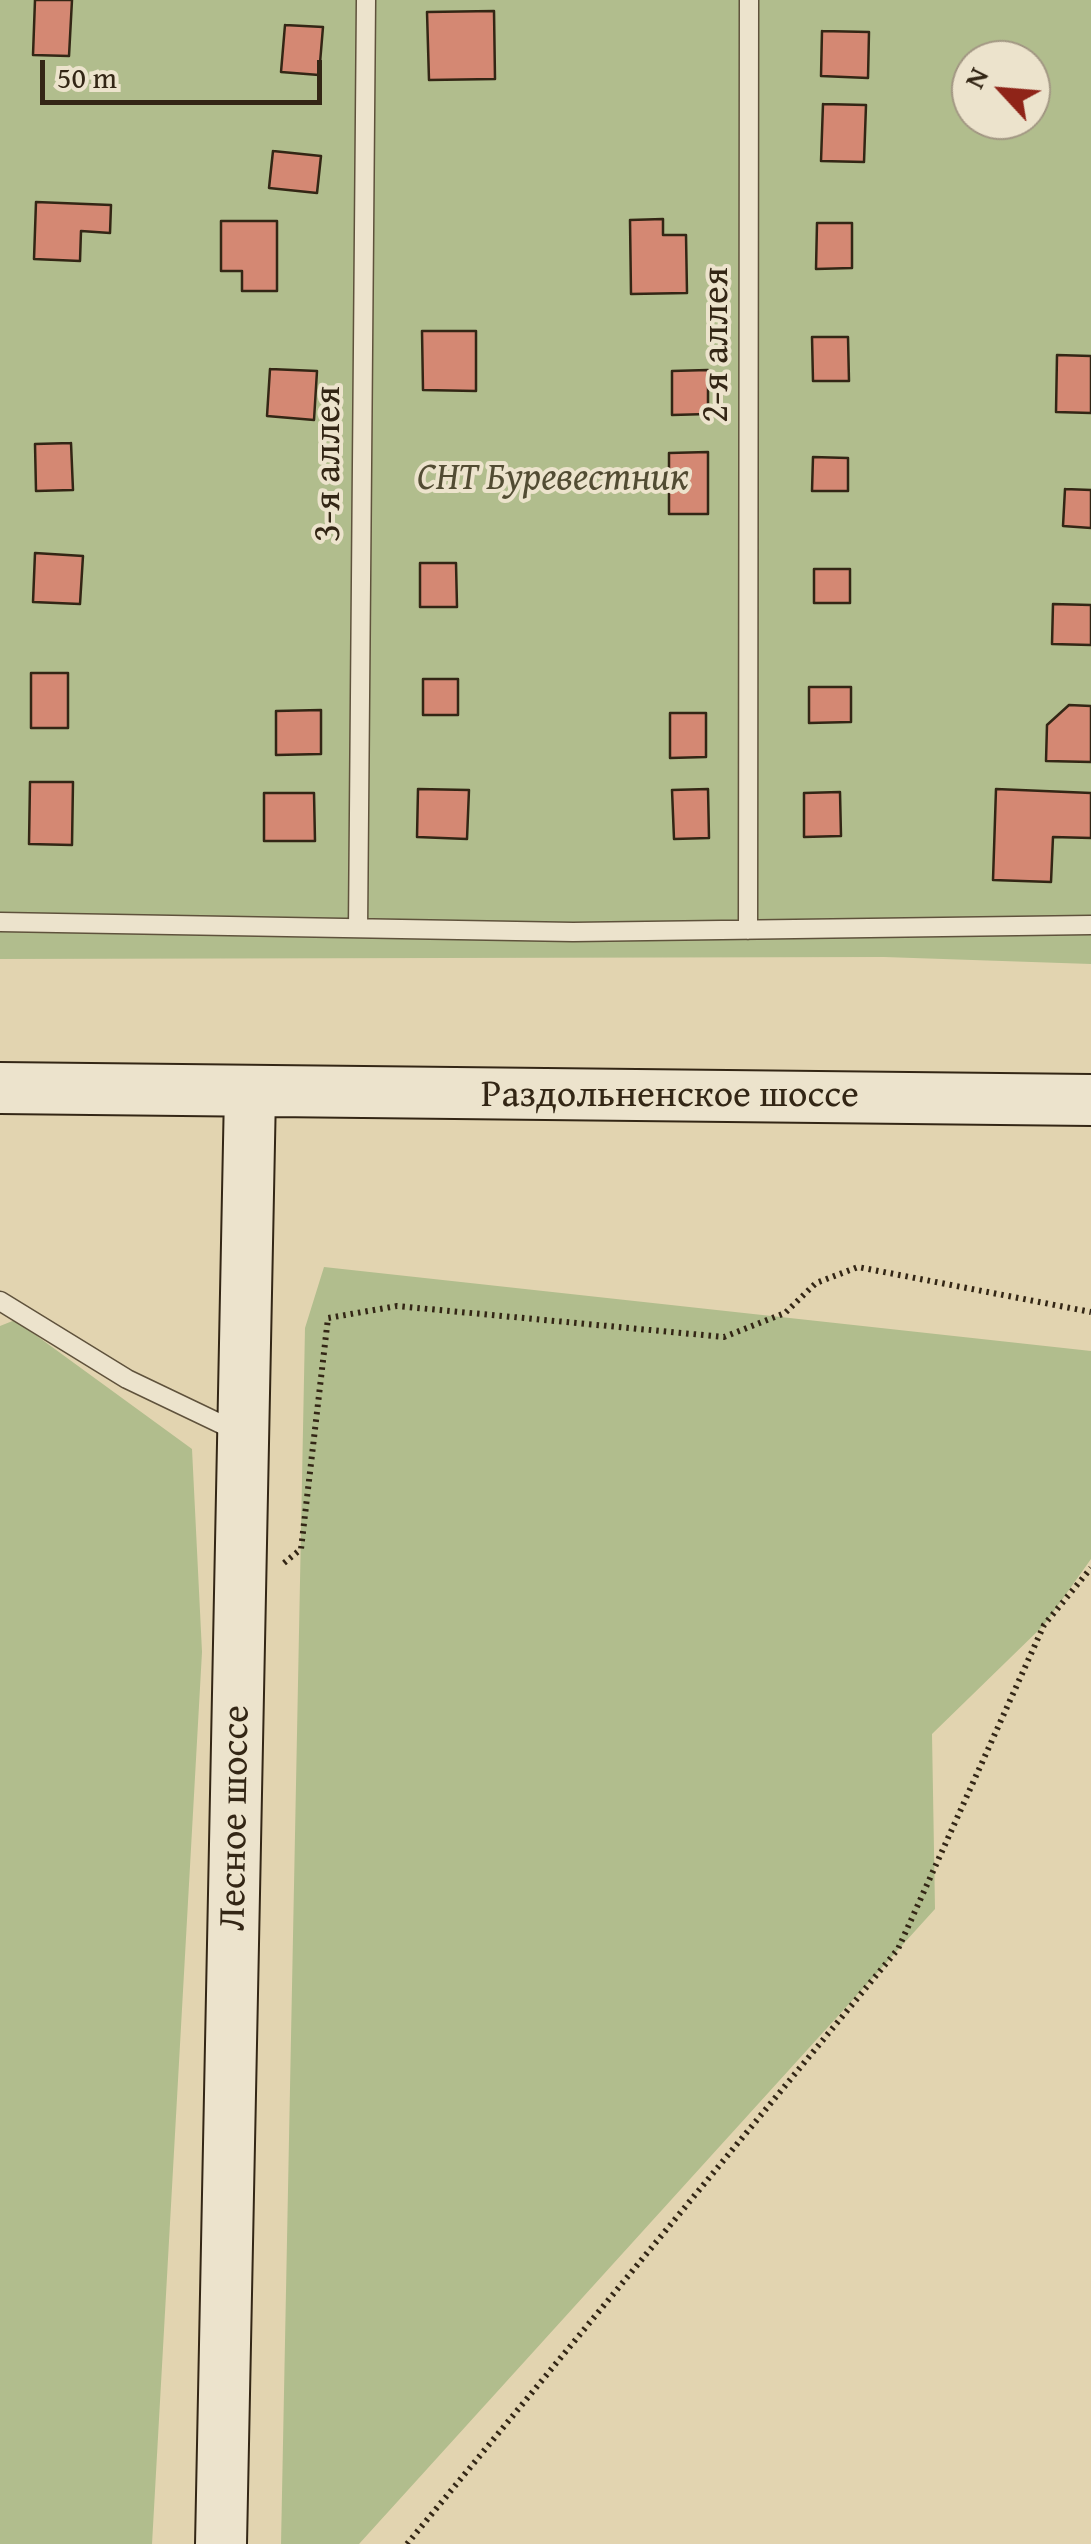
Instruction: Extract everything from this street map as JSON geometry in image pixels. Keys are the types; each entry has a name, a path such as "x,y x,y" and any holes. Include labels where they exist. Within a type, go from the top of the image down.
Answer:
{"main road":[{"name":"Раздольненское шоссе","path":"0,1088 1091,1100"},
{"name":"Лесное шоссе","path":"221,2544 250,1093"}],"lane":[{"name":"3-я аллея","path":"358,928 366,0"},
{"name":"2-я аллея","path":"748,930 750,0"},
{"path":"0,922 572,932 1091,924"},
{"path":"0,1301 127,1380 244,1435"}],"path":[{"path":"240,1601 300,1548 328,1318 398,1306 724,1337 785,1314 816,1283 858,1267 1091,1312"},
{"path":"406,2544 898,1949 1044,1625 1091,1568"}],"green space":[{"name":"СНТ Буревестник","path":"0,0 1091,0 1091,964 884,957 0,959"},
{"path":"324,1267 1091,1351 1091,1559 1044,1625 932,1734 935,1909 359,2544 281,2544 305,1328"},
{"path":"15,1320 192,1449 202,1652 152,2544 0,2544 0,1326"}],"building":[{"path":"35,0 72,0 69,56 33,55"},
{"path":"494,11 495,79 429,80 427,12"},
{"path":"285,25 323,27 319,75 281,72"},
{"path":"822,31 869,32 868,78 821,76"},
{"path":"823,104 866,105 864,162 821,161"},
{"path":"273,151 321,156 317,193 269,188"},
{"path":"36,202 111,205 110,233 81,231 80,261 34,259"},
{"path":"663,219 663,235 686,235 687,293 631,294 630,220"},
{"path":"221,221 277,221 277,291 242,291 242,271 221,271"},
{"path":"817,223 852,223 852,268 816,269"},
{"path":"422,331 476,331 476,391 423,390"},
{"path":"812,337 848,337 849,381 813,381"},
{"path":"1057,355 1091,356 1091,413 1056,412"},
{"path":"270,369 317,371 314,420 267,416"},
{"path":"708,370 708,414 672,415 672,371"},
{"path":"71,443 73,490 36,491 35,444"},
{"path":"708,452 708,514 669,514 669,453"},
{"path":"813,457 848,458 848,491 812,491"},
{"path":"1065,489 1091,490 1091,528 1063,526"},
{"path":"35,553 83,556 80,604 33,602"},
{"path":"420,563 456,563 457,607 420,607"},
{"path":"814,569 850,569 850,603 814,603"},
{"path":"1053,604 1091,605 1091,645 1052,644"},
{"path":"31,673 68,673 68,728 31,728"},
{"path":"423,679 458,679 458,715 423,715"},
{"path":"809,687 851,687 851,722 809,723"},
{"path":"1069,705 1091,706 1091,762 1046,761 1047,725"},
{"path":"321,710 321,754 276,755 276,711"},
{"path":"670,713 706,713 706,757 670,758"},
{"path":"30,782 73,782 72,845 29,844"},
{"path":"418,789 469,790 467,839 417,837"},
{"path":"708,789 709,838 674,839 672,790"},
{"path":"996,789 1091,793 1091,838 1053,837 1051,882 993,880"},
{"path":"840,792 841,836 804,837 804,793"},
{"path":"264,793 314,793 315,841 264,841"}]}
